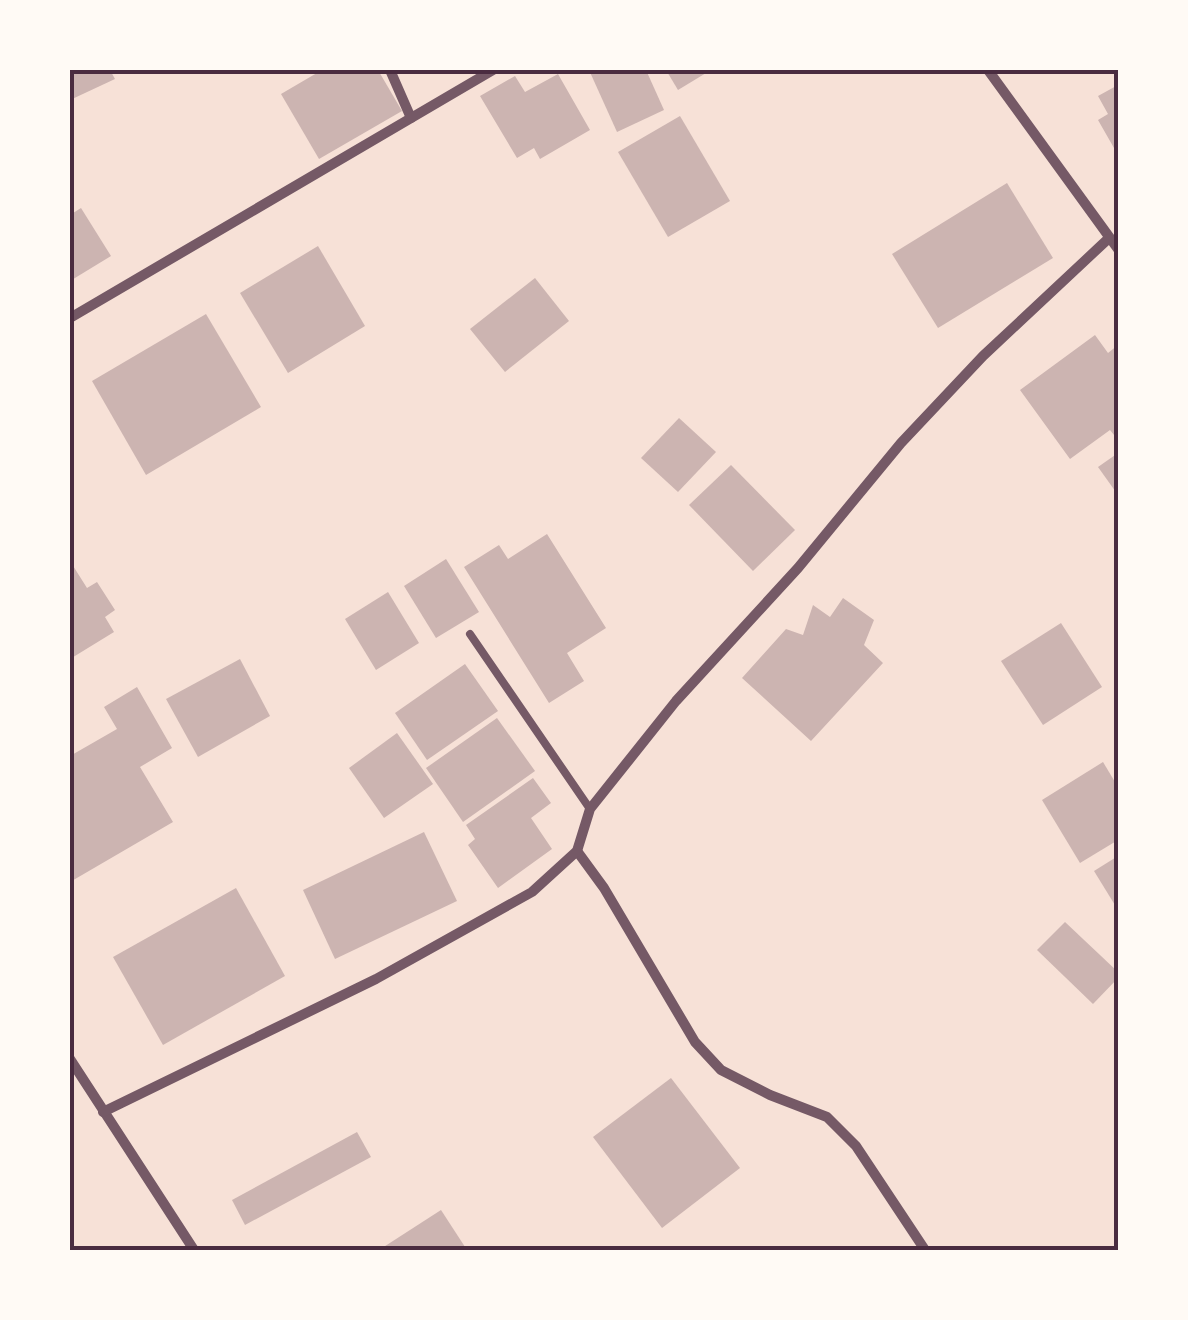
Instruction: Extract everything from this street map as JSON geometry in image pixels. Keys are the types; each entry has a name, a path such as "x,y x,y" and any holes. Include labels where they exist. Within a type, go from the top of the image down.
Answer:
{"street":[{"path":"390,70 411,118"},
{"path":"70,318 493,70"},
{"path":"988,70 1118,249"},
{"path":"103,1112 462,934 532,892 577,851 590,808 676,702 798,568 901,443 984,356 1108,238"},
{"path":"577,851 604,888 695,1042 721,1070 827,1117 856,1146 925,1250"},
{"path":"70,1059 194,1250"}],"lane":[{"path":"470,634 590,808"}],"building":[{"path":"70,70 110,70 115,79 70,100"},
{"path":"322,70 378,70 402,111 319,159 281,94"},
{"path":"589,70 646,70 664,110 617,132"},
{"path":"666,70 711,70 678,90"},
{"path":"558,74 590,130 540,159 534,148 517,158 480,96 515,76 525,92"},
{"path":"1118,85 1118,145 1114,148 1098,120 1108,114 1098,96"},
{"path":"680,116 730,201 668,237 618,152"},
{"path":"1007,183 1053,258 938,328 892,254"},
{"path":"81,208 111,256 70,281 70,215"},
{"path":"318,246 365,326 288,373 240,293"},
{"path":"535,278 569,321 505,372 470,329"},
{"path":"206,314 261,407 146,475 92,381"},
{"path":"1095,335 1108,353 1118,345 1118,440 1110,430 1070,459 1020,390"},
{"path":"679,418 716,452 678,492 641,458"},
{"path":"1118,453 1118,495 1098,467"},
{"path":"731,465 795,530 753,571 689,505"},
{"path":"547,534 606,628 567,653 584,681 549,703 464,567 499,545 508,559"},
{"path":"446,559 479,612 436,638 404,586"},
{"path":"70,561 87,588 97,582 115,610 105,617 114,632 70,659"},
{"path":"388,592 419,643 376,670 345,619"},
{"path":"843,598 874,620 864,645 883,663 811,741 742,678 786,629 803,635 813,605 830,617"},
{"path":"1061,623 1102,687 1043,725 1001,661"},
{"path":"240,659 270,716 198,757 166,699"},
{"path":"465,664 498,711 427,760 395,713"},
{"path":"137,687 172,748 140,767 173,822 70,882 70,756 117,729 104,707"},
{"path":"497,718 535,771 463,822 426,768"},
{"path":"397,733 433,784 384,818 349,768"},
{"path":"1103,762 1118,787 1118,840 1080,863 1042,800"},
{"path":"533,778 551,803 531,818 552,849 498,888 468,845 475,839 466,825"},
{"path":"424,832 457,901 335,959 303,890"},
{"path":"1118,856 1118,910 1094,871"},
{"path":"236,888 285,976 163,1045 113,957"},
{"path":"1065,922 1118,972 1118,978 1093,1004 1037,950"},
{"path":"671,1078 740,1168 662,1228 593,1137"},
{"path":"357,1132 371,1157 245,1225 232,1200"},
{"path":"441,1210 467,1250 379,1250"}]}
